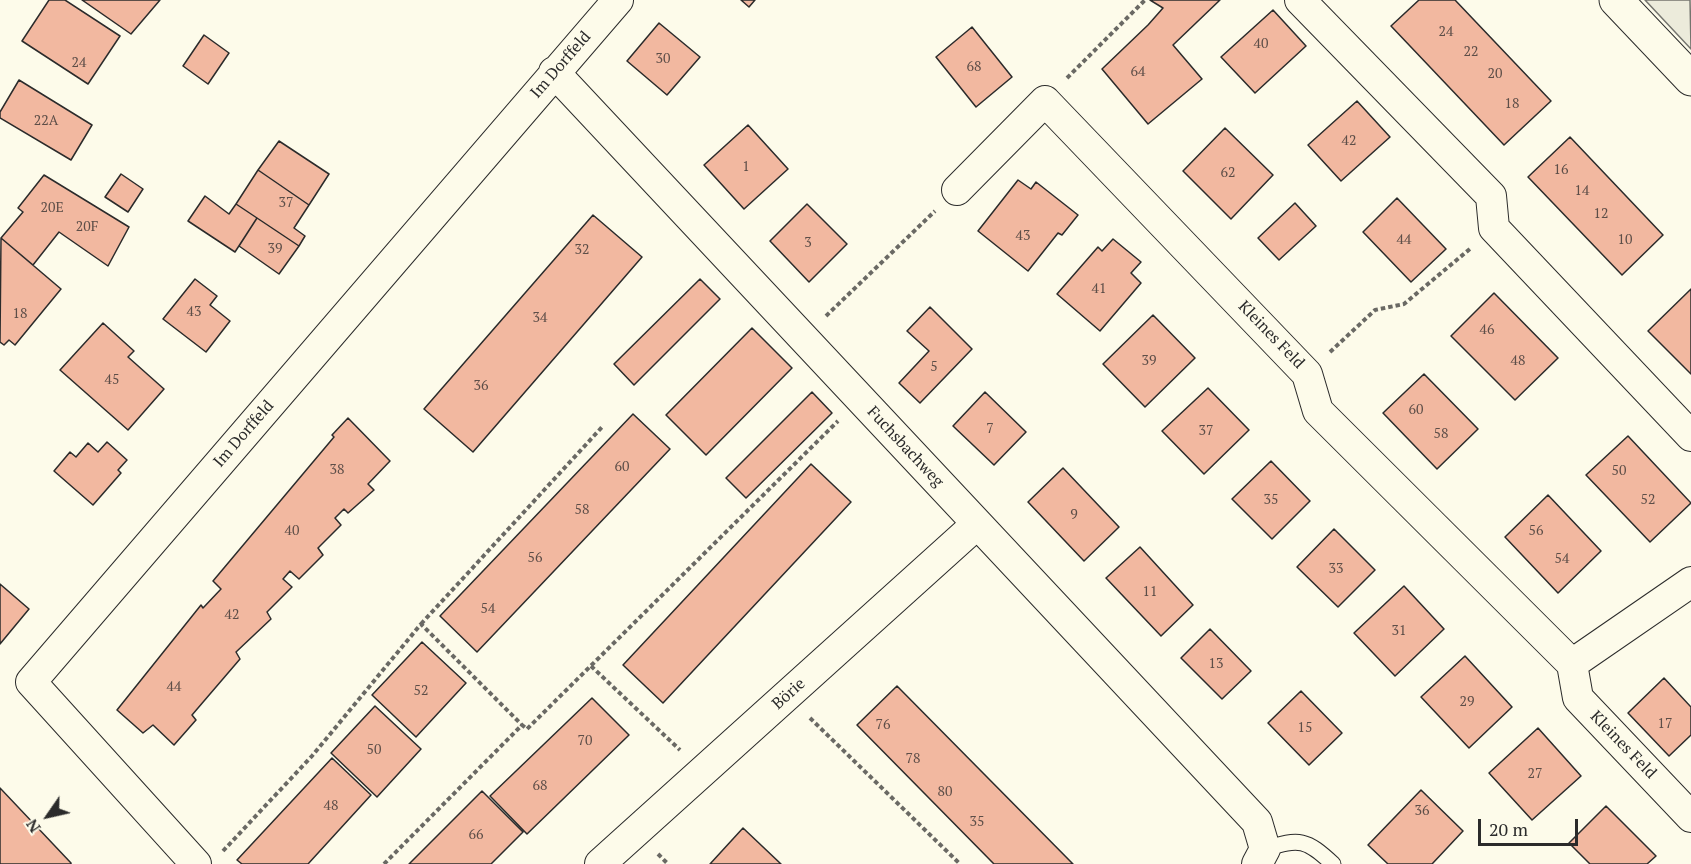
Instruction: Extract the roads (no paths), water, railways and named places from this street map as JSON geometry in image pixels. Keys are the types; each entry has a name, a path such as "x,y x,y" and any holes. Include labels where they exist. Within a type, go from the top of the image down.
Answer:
{"main road":[{"path":"1616,0 1691,79"}],"street":[{"name":"Im Dorffeld","path":"208,860 31,682 618,0"},
{"path":"1300,0 1491,196 1494,228 1691,436"},
{"name":"Fuchsbachweg","path":"554,72 977,524 1259,845"},
{"name":"Kleines Feld","path":"957,190 1045,100 1307,374 1318,411 1572,664 1578,698 1691,817"},
{"name":"Börie","path":"600,864 977,524"},
{"path":"1572,664 1691,582"}],"lane":[{"path":"1259,845 1291,841 1314,846 1333,864"}]}
